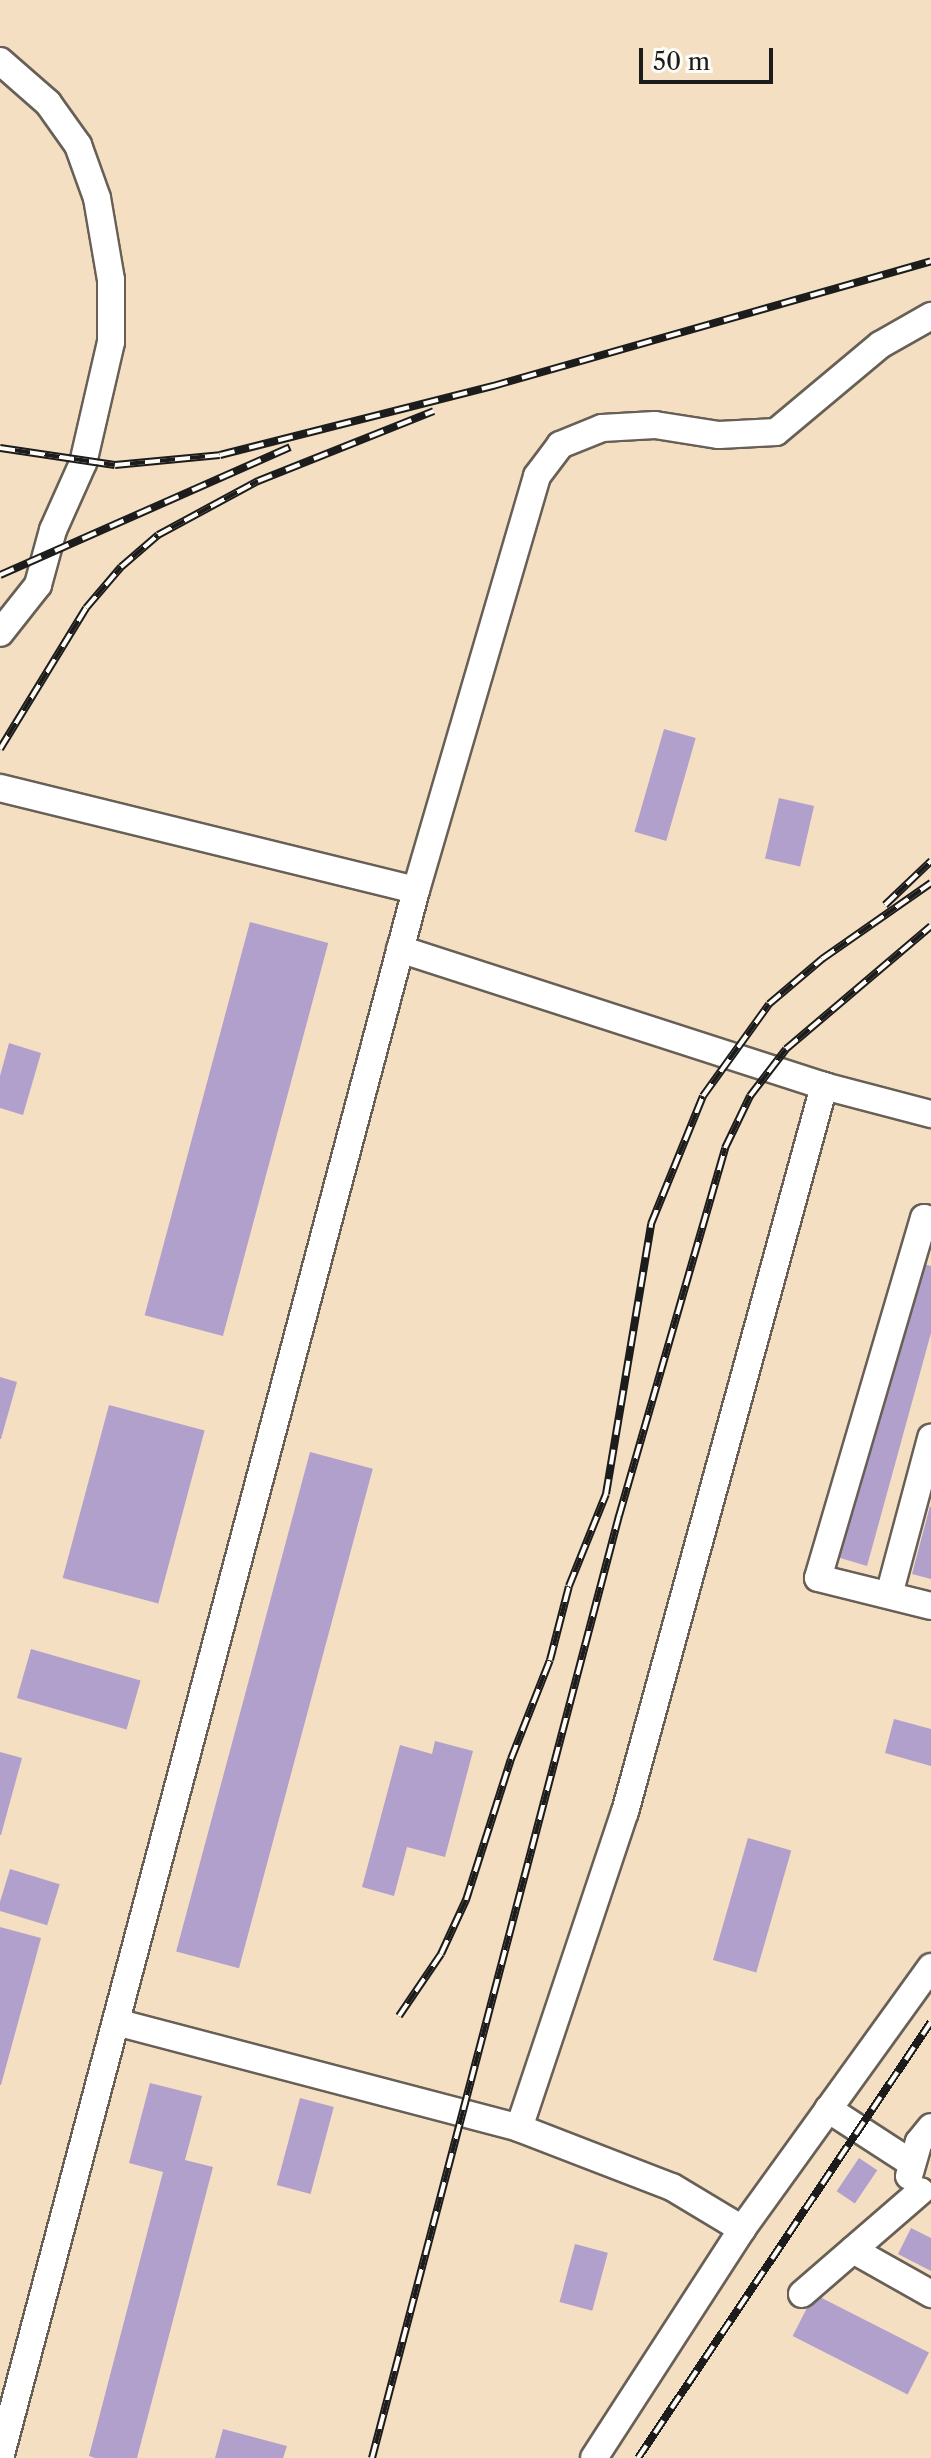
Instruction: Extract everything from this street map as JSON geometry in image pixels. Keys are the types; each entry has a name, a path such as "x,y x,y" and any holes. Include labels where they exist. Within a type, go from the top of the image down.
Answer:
{"street":[{"path":"0,61 48,103 78,145 97,198 111,280 109,366 83,463 53,530 38,585 0,633"},
{"path":"0,2458 400,949 537,476 560,445 602,428 655,425 719,435 776,432 880,345 931,316"},
{"path":"0,788 416,890"},
{"path":"400,949 824,1086 931,1114"},
{"path":"519,2128 625,1812 824,1086"},
{"path":"931,1220 924,1218 818,1578 931,1606"},
{"path":"889,1595 931,1438"},
{"path":"594,2458 742,2229 931,1967"},
{"path":"116,2022 519,2128 672,2187 742,2229"},
{"path":"828,2109 911,2163"},
{"path":"802,2294 853,2250 926,2197 907,2173 931,2127"},
{"path":"853,2250 931,2294"}],"building":[{"path":"664,729 696,738 666,841 635,832"},
{"path":"779,798 814,806 800,867 765,858"},
{"path":"250,922 328,943 223,1336 145,1315"},
{"path":"9,1043 41,1053 23,1115 0,1108 0,1076"},
{"path":"919,1263 931,1266 931,1333 867,1566 837,1557"},
{"path":"0,1377 17,1382 1,1439 0,1439"},
{"path":"109,1405 205,1431 158,1604 63,1578"},
{"path":"310,1452 373,1469 239,1968 176,1951"},
{"path":"931,1507 931,1579 912,1574"},
{"path":"31,1649 141,1680 127,1729 17,1698"},
{"path":"894,1719 931,1729 931,1766 885,1753"},
{"path":"435,1741 473,1751 445,1857 407,1847 394,1896 362,1887 400,1745 432,1754"},
{"path":"0,1752 22,1758 1,1835 0,1835"},
{"path":"748,1838 791,1850 756,1972 713,1960"},
{"path":"10,1869 60,1884 47,1925 0,1911"},
{"path":"0,1927 41,1938 1,2085 0,2085"},
{"path":"150,2083 202,2096 185,2160 213,2167 137,2458 95,2458 89,2456 163,2172 129,2163"},
{"path":"300,2098 334,2107 311,2194 277,2185"},
{"path":"859,2158 877,2170 855,2203 837,2191"},
{"path":"911,2228 931,2238 931,2271 898,2254"},
{"path":"575,2244 608,2253 592,2311 559,2302"},
{"path":"814,2294 929,2353 908,2394 793,2336"},
{"path":"223,2429 287,2446 283,2458 215,2458"}],"railway":[{"path":"0,448 115,465 220,455 493,386 931,261"},
{"path":"0,749 86,608 121,567 158,535 258,481 434,411"},
{"path":"0,575 290,447"},
{"path":"885,905 931,861"},
{"path":"399,2016 441,1954 466,1900 511,1759 550,1660 569,1586 606,1494 651,1224 703,1096 769,1004 822,959 931,883"},
{"path":"372,2458 619,1516 725,1148 750,1096 786,1049 931,926"},
{"path":"638,2458 931,2022"}]}
